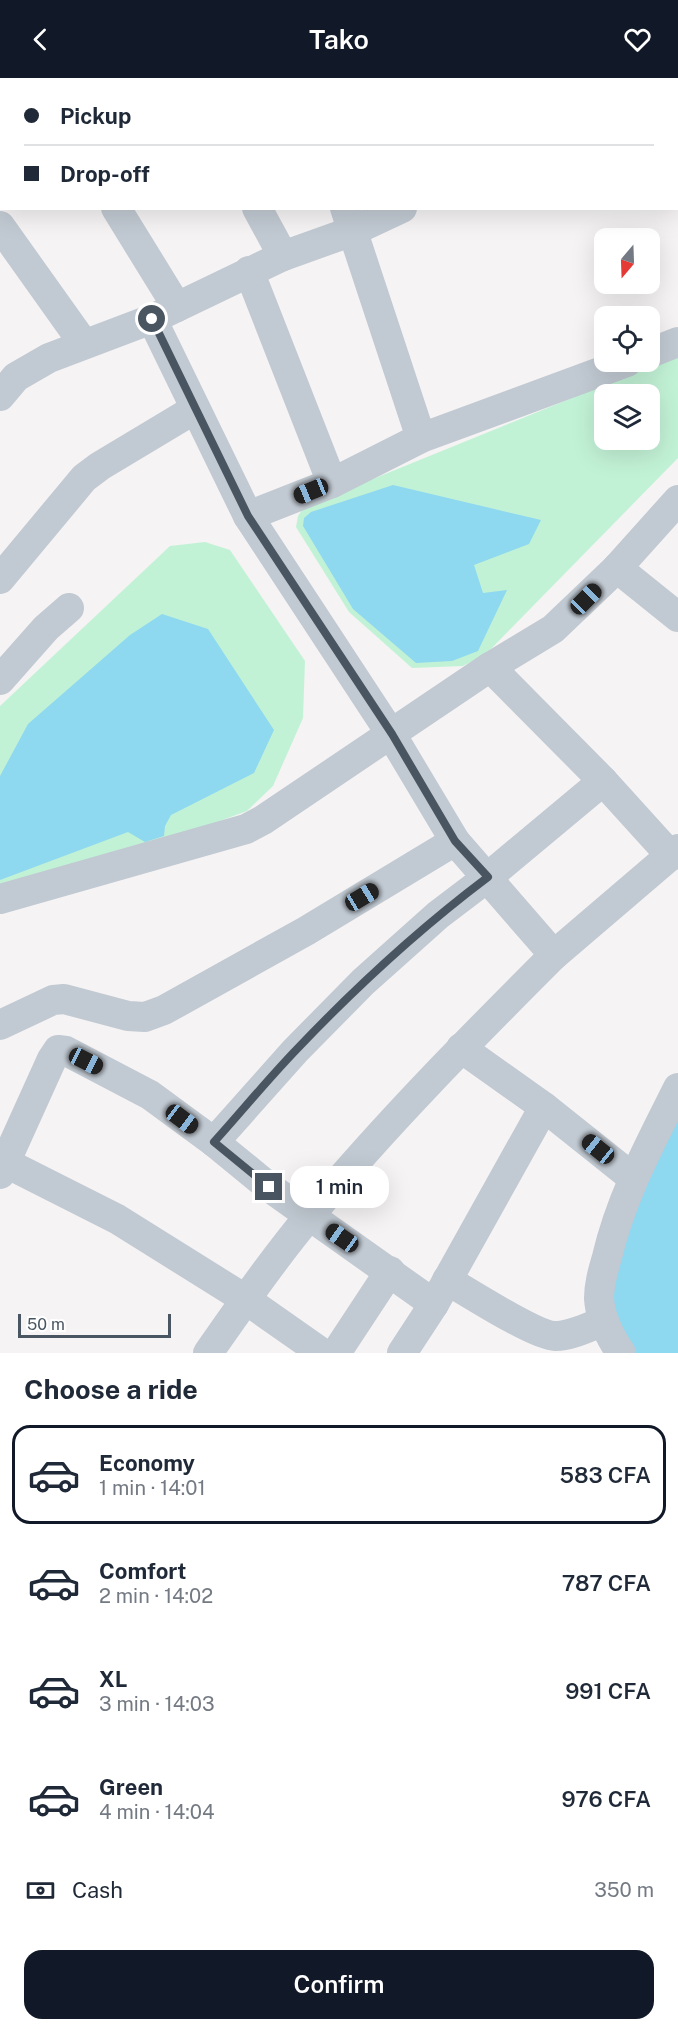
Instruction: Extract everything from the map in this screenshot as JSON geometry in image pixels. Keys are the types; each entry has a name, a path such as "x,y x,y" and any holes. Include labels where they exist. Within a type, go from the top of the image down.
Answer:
{"street":[{"path":"117,210 164,313 195,409 248,516 392,734 455,841 554,955"},
{"path":"258,210 283,256"},
{"path":"0,396 16,377 13,364 49,358 164,313 283,256 349,220 393,210"},
{"path":"349,220 421,438"},
{"path":"0,226 84,344"},
{"path":"249,271 332,483"},
{"path":"660,349 678,342"},
{"path":"248,516 332,483 421,438 600,372"},
{"path":"0,579 84,478 195,409"},
{"path":"0,899 246,829 263,820 490,667 553,629 617,568 678,500"},
{"path":"617,568 678,617"},
{"path":"0,680 46,628 69,608"},
{"path":"208,1353 309,1215 461,1048 554,955 674,852 490,667"},
{"path":"214,1142 295,1051 363,982 438,915 488,877 603,781"},
{"path":"0,1025 53,1000 64,999 128,1016 145,1017 164,1010 306,931 455,841"},
{"path":"461,1048 544,1107 633,1178"},
{"path":"322,1353 246,1299 117,1219 3,1169 58,1050 66,1051 150,1095 309,1215 390,1271 551,1336 567,1336 604,1321"},
{"path":"621,1353 604,1321 599,1299 600,1282 614,1226 633,1178 678,1088"},
{"path":"402,1353 440,1292 544,1107"},
{"path":"336,1353 390,1271"}],"green space":[{"path":"678,355 678,458 486,654 463,666 412,668 349,612 296,527 298,516 304,507 594,389 594,450 660,450 660,384 607,384 636,372 660,372 660,362"},
{"path":"205,542 230,550 305,661 303,718 273,786 247,811 0,902 0,706 170,546"}],"water":[{"path":"393,485 541,520 529,544 474,565 483,593 507,590 478,651 452,661 416,663 353,609 303,526 304,518 311,512"},
{"path":"162,614 208,629 274,730 254,773 171,815 165,826 164,836 145,842 128,832 0,880 0,776 28,724 130,635"},
{"path":"678,1107 678,1353 636,1353 617,1326 611,1296 616,1253"}],"route":[{"path":"152,319 248,516 392,734 455,841 488,877 438,915 363,982 295,1051 214,1142 269,1187"}]}
